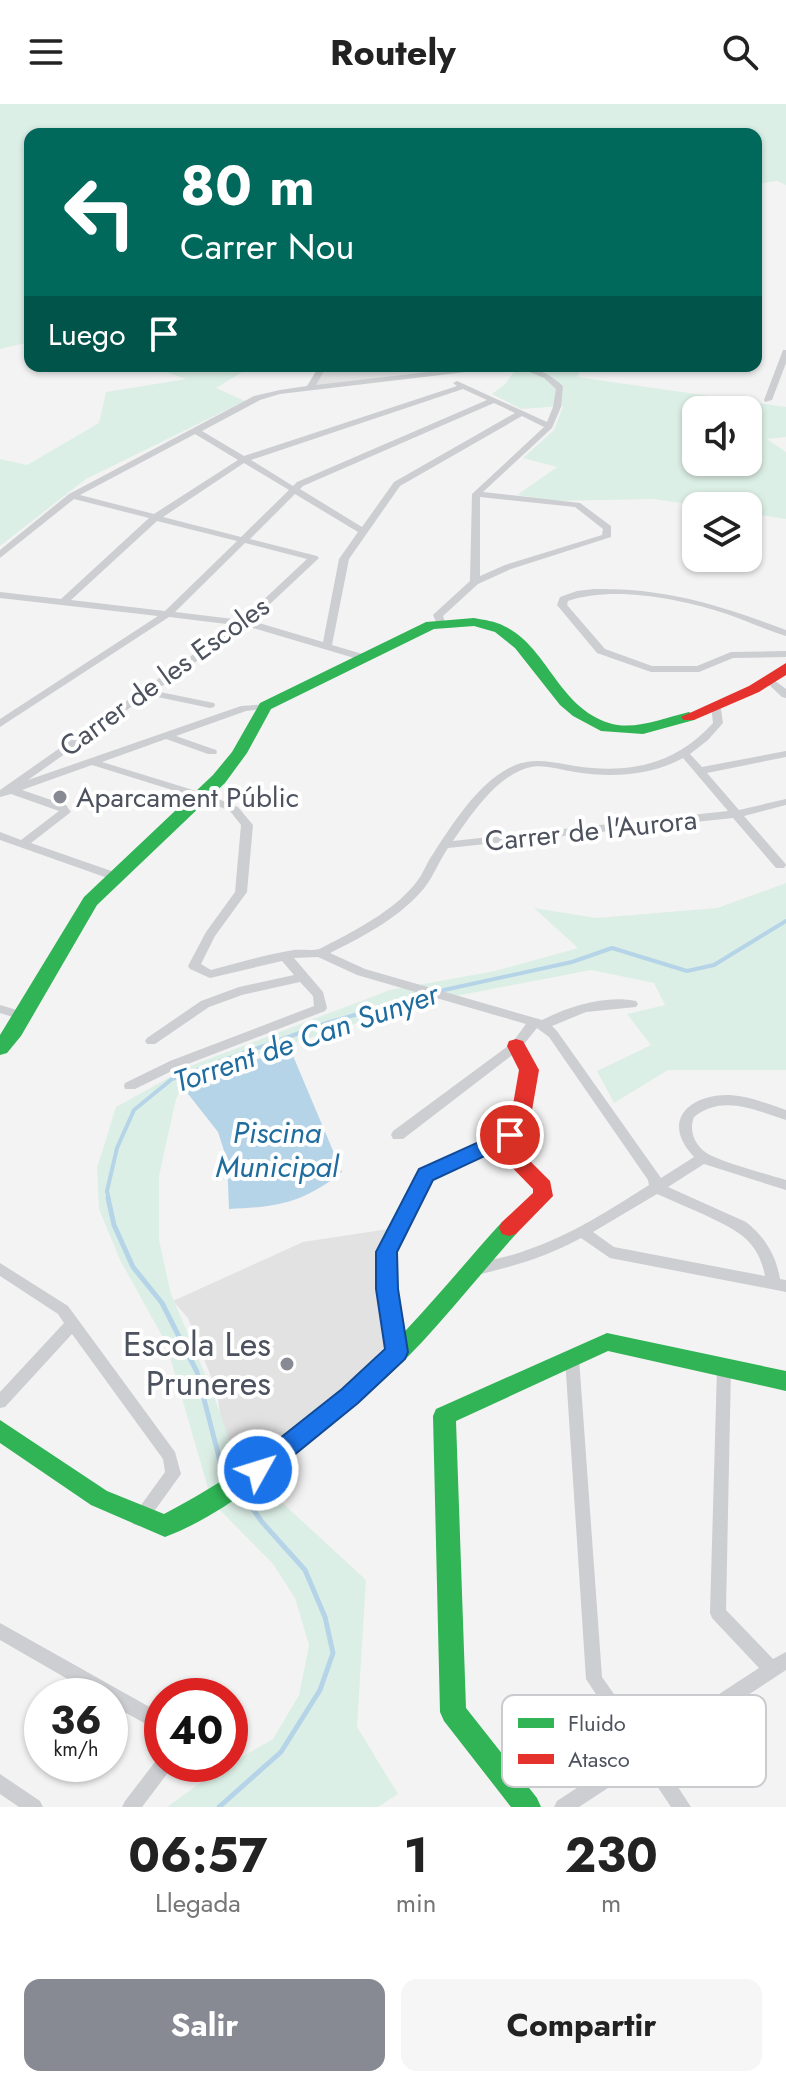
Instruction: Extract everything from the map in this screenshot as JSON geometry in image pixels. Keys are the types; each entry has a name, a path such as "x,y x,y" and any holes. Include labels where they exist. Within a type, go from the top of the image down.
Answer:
{"street":[{"path":"768,400 786,352"},
{"path":"310,388 319,372"},
{"path":"0,555 72,496 257,398 310,388 454,372"},
{"path":"475,582 476,494 549,426 557,407 560,388 547,376 536,372"},
{"path":"438,374 549,426"},
{"path":"64,602 155,518 245,459 464,386"},
{"path":"0,724 168,614 300,484 494,400"},
{"path":"327,645 344,559 397,484 522,413"},
{"path":"196,431 363,531"},
{"path":"440,622 438,615 475,582 508,567 606,537 608,528 577,505 476,494"},
{"path":"72,496 241,540"},
{"name":"Carrer de les Escoles","path":"4,792 244,623 314,558 241,540"},
{"path":"786,633 712,606 685,600 602,592 570,595 563,599 562,605 601,651 651,669 699,669 731,655 786,654"},
{"path":"0,610 4,596 244,623 365,658"},
{"path":"4,792 95,763 164,735 245,708 265,706 440,622 474,622 500,629 520,645 565,702 586,718 607,728 643,729 677,722 770,680 786,668"},
{"path":"770,680 786,695"},
{"path":"146,692 210,705"},
{"path":"95,763 234,809 247,825 241,892 210,935 194,966 210,974 285,956 320,953 396,909 423,882 446,845 501,776 524,765 551,763 576,770 627,774 645,770 684,753 709,734 718,723 716,705"},
{"path":"0,1048 23,1016 90,901 202,796 239,753 265,706"},
{"path":"164,735 212,752"},
{"path":"684,753 780,865"},
{"path":"699,771 786,754"},
{"path":"4,792 62,807 65,812 23,844"},
{"name":"Carrer de l'Aurora","path":"446,845 736,814 786,802"},
{"path":"0,836 116,877"},
{"path":"320,953 361,972 537,1025 553,1034 655,1179 656,1187"},
{"path":"130,1086 175,1064 321,1008 319,995 285,956"},
{"path":"151,1041 205,1004 239,991 302,977"},
{"path":"398,1135 516,1046 537,1025 595,1003 632,1004"},
{"path":"0,1009 23,1016"},
{"path":"0,1430 93,1496 139,1519 165,1526 212,1502 258,1470 350,1396 397,1352 495,1241 543,1196 543,1187 511,1154 510,1135 521,1116 529,1070 516,1046"},
{"path":"786,1115 731,1100 703,1103 688,1113 684,1127 687,1139 703,1158 786,1185"},
{"path":"397,1352 387,1289 386,1252 406,1209 426,1175 510,1135"},
{"path":"471,1270 505,1266 581,1231 703,1158"},
{"path":"656,1187 741,1226 753,1235 763,1245 780,1285"},
{"path":"581,1231 610,1252 780,1285"},
{"path":"0,1269 63,1310 170,1457 173,1474 139,1519"},
{"path":"0,1402 73,1324"},
{"path":"502,1774 453,1712 444,1416 607,1342 786,1381"},
{"path":"572,1358 594,1679 605,1695"},
{"path":"724,1368 718,1613 779,1665 733,1695"},
{"path":"0,1631 144,1714"},
{"path":"131,1807 150,1782"},
{"path":"0,1783 34,1807"},
{"path":"512,1787 528,1807"},
{"path":"563,1807 593,1787"},
{"path":"669,1787 682,1807"}],"shaded area":[{"path":"319,372 447,372 310,388"},
{"name":"Escola Les Pruneres","path":"388,1229 378,1254 389,1342 347,1386 245,1467 225,1450 217,1392 188,1318 173,1301 303,1242"}],"green space":[{"path":"0,104 786,104 786,185 777,181 762,183 762,128 24,128 24,343 0,349"},
{"path":"166,372 242,372 216,388 245,401 86,479 0,546 0,459 27,465 99,423 106,392 186,379"},
{"path":"514,372 579,372 577,377 709,396 682,396 682,476 762,476 762,404 786,407 786,437 767,439 786,452 786,519 762,515 762,492 682,492 682,503 654,499 554,501 517,495 557,467 523,458 554,430 563,406 521,409 492,394"},
{"path":"786,883 786,1070 668,1070 614,1103 597,1071 651,1045 627,1014 665,1005 654,983 591,970 425,1002 220,1066 185,1082 176,1099 159,1176 159,1240 171,1294 213,1393 239,1468 262,1484 366,1580 357,1727 398,1794 378,1807 167,1807 202,1782 248,1782 248,1753 273,1739 299,1695 309,1645 295,1598 273,1564 212,1502 166,1343 120,1260 99,1209 97,1168 116,1107 190,1066 390,990 495,971 578,948 534,908 596,918 717,908"}],"water":[{"name":"Piscina Municipal","path":"291,1051 342,1172 302,1197 276,1205 229,1209 227,1160 218,1132 185,1090 240,1063"}],"waterway":[{"name":"Torrent de Can Sunyer","path":"435,992 572,962 612,948 687,971 714,965 786,921"},
{"name":"Torrent de Can Sunyer","path":"109,1200 107,1191 117,1148 134,1110 172,1079 327,1023 427,994"},
{"name":"Torrent de Can Sunyer","path":"108,1198 114,1225 133,1267 162,1303 197,1372 221,1465 232,1480"},
{"name":"Torrent de Can Sunyer","path":"219,1807 281,1752 320,1690 333,1653 325,1617 305,1570 262,1522 240,1491"}],"traffic: fast":[{"path":"0,1048 14,1031 90,901 219,779 239,753 265,706 431,625 474,622 500,629 520,645 565,702 578,713 607,728 643,729 689,717"},
{"path":"0,1430 99,1498 165,1526 212,1502 258,1470 350,1396 414,1336 509,1228"},
{"path":"502,1774 453,1712 444,1416 607,1342 786,1381"},
{"path":"512,1787 528,1807"}],"traffic: jam":[{"path":"689,717 754,689 786,668"},
{"path":"509,1228 543,1196 543,1187 511,1154 509,1144 521,1116 529,1070 516,1046"}],"place":[{"name":"Aparcament Públic","path":"60,797"},
{"name":"Escola Les Pruneres","path":"287,1364"}],"route":[{"path":"258,1470 350,1396 397,1352 387,1289 386,1252 426,1175 510,1135"}]}
